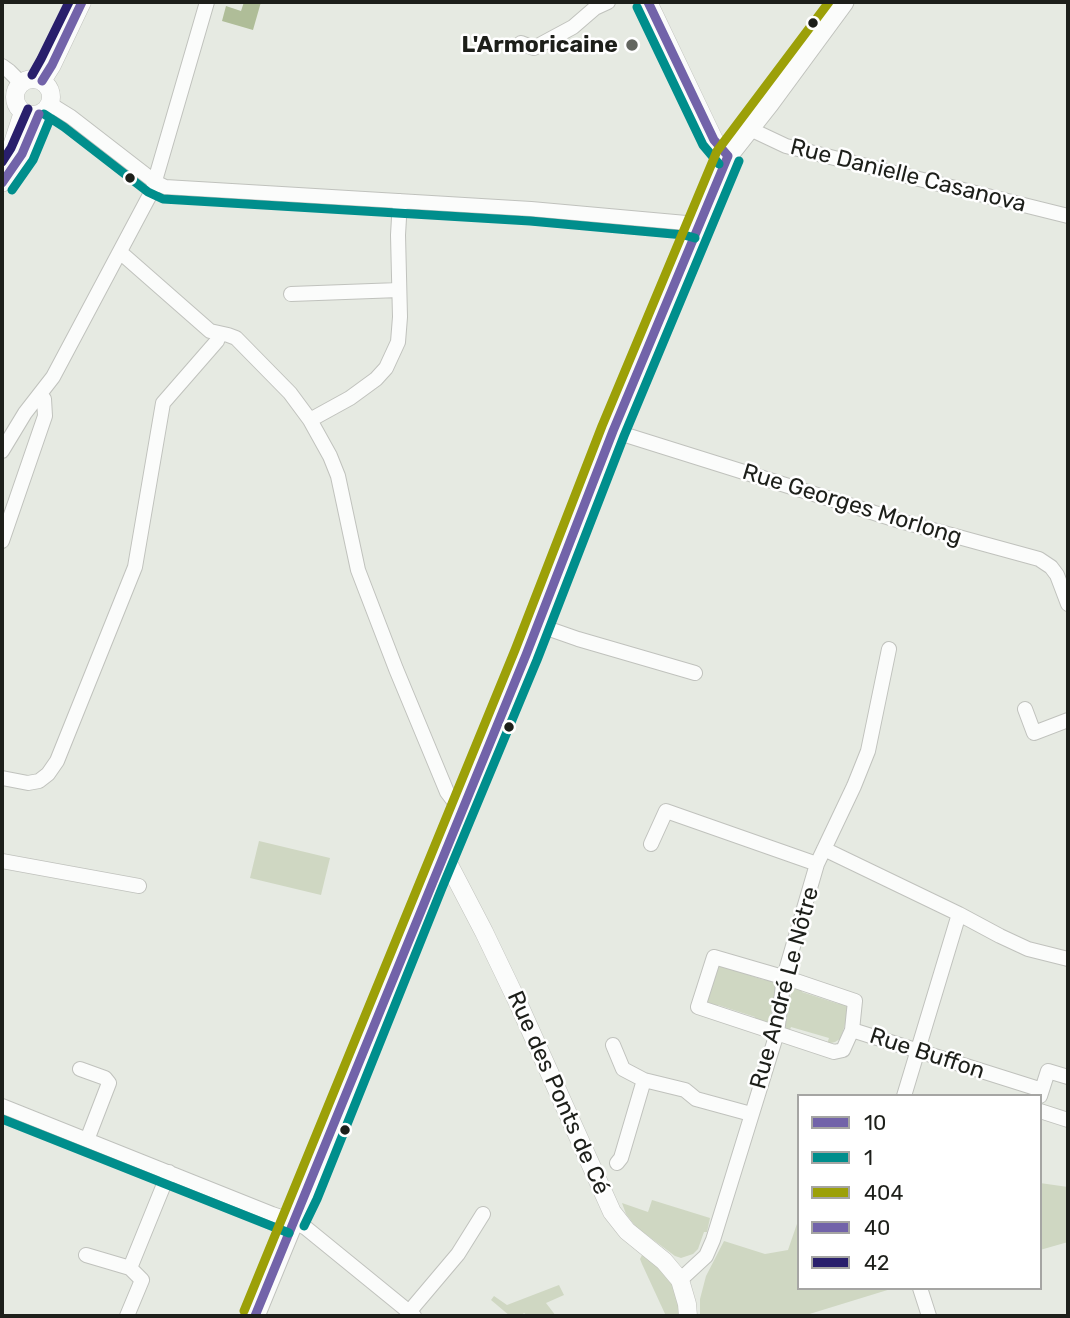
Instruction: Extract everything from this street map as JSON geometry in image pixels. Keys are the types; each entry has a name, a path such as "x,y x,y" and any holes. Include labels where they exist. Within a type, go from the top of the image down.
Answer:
{"main road":[{"path":"255,1316 728,156 844,2"}],"street":[{"path":"42,81 82,2"},
{"path":"2,451 25,412 53,377 152,191 207,2"},
{"path":"521,43 534,48 573,27 595,8 608,2"},
{"path":"648,2 714,140 728,156"},
{"path":"2,66 21,83"},
{"path":"4,180 13,143 37,110 51,94 47,84 31,78 17,87 15,98 19,108 37,110 71,117 164,187 531,209 698,226"},
{"name":"Rue Danielle Casanova","path":"750,130 786,146 1068,216"},
{"path":"310,420 350,398 376,379 386,368 398,342 400,201"},
{"path":"120,252 210,331 236,338 289,392 310,420 338,476 358,570 397,669 447,792 453,800 463,805"},
{"path":"291,294 399,289"},
{"path":"2,778 28,783 39,781 48,775 57,761 135,567 163,403 217,341 219,334"},
{"path":"2,541 45,415 44,399 40,394"},
{"name":"Rue Georges Morlong","path":"614,431 900,521 1039,559 1062,570 1068,601"},
{"path":"538,625 695,673"},
{"name":"Rue André Le Nôtre","path":"680,1280 706,1255 713,1240 777,1033 784,977 817,864 868,751 889,649"},
{"path":"1025,709 1034,733 1068,720"},
{"path":"651,844 666,811 817,864"},
{"path":"824,849 1000,936 1068,960"},
{"name":"Rue des Ponts de Cé","path":"442,857 447,861 502,968 612,1212 627,1231 664,1261 680,1280"},
{"path":"2,861 139,886"},
{"path":"905,1094 959,914"},
{"name":"Rue Buffon","path":"714,957 855,1001 852,1030 843,1049 834,1052 698,1007 714,957"},
{"name":"Rue Buffon","path":"852,1030 1041,1093 1048,1071 1068,1077"},
{"path":"613,1045 623,1069 644,1080 685,1090 696,1099 751,1114"},
{"path":"80,1069 105,1078 109,1083 87,1140"},
{"path":"617,1163 621,1158 644,1080"},
{"path":"2,1106 293,1221 306,1228 411,1314 457,1254 483,1214"},
{"path":"1042,1112 1068,1120"},
{"path":"130,1268 169,1172"},
{"path":"86,1255 130,1268 142,1280 127,1316"},
{"path":"680,1280 688,1316"},
{"path":"921,1290 929,1316"}],"shaded area":[{"path":"244,2 261,2 253,30 222,21 226,6 241,11"},
{"path":"259,841 330,858 321,895 250,878"},
{"path":"719,963 764,980 766,975 775,982 777,987 769,1021 762,1024 753,1023 755,1017 718,1005 715,1010 704,1000"},
{"path":"794,986 803,986 802,992 839,1004 841,998 844,999 849,1009 840,1039 827,1044 829,1038 791,1027 789,1032 786,1031"},
{"path":"1042,1183 1068,1187 1068,1242 1042,1249"},
{"path":"652,1200 710,1218 707,1232 704,1232 698,1249 693,1254 681,1258 675,1256 636,1227 622,1203 648,1212"},
{"path":"797,1224 797,1290 888,1290 803,1316 700,1316 700,1299 706,1276 724,1241 765,1254 788,1250"},
{"path":"643,1253 674,1287 682,1316 666,1316 640,1259"},
{"path":"559,1285 564,1295 546,1303 556,1316 528,1316 524,1313 521,1316 510,1316 491,1300 494,1296 507,1305"}],"transit line":[{"name":"42","path":"32,75 69,2"},
{"name":"40","path":"42,81 82,2"},
{"name":"10","path":"648,2 714,140 728,156"},
{"name":"404","path":"244,1311 515,650 602,426 717,151 829,2"},
{"name":"1","path":"637,7 703,145 719,164"},
{"name":"42","path":"2,162 28,109"},
{"name":"40","path":"2,183 22,154 39,114"},
{"name":"1","path":"44,114 148,192 163,199 530,221 695,238"},
{"name":"1","path":"12,190 33,160 50,119"},
{"name":"10","path":"255,1316 526,655 613,431 728,156"},
{"name":"1","path":"304,1226 537,660 624,436 739,161"},
{"name":"1","path":"2,1119 289,1233"}],"place":[{"name":"L'Armoricaine","path":"632,45"}]}
